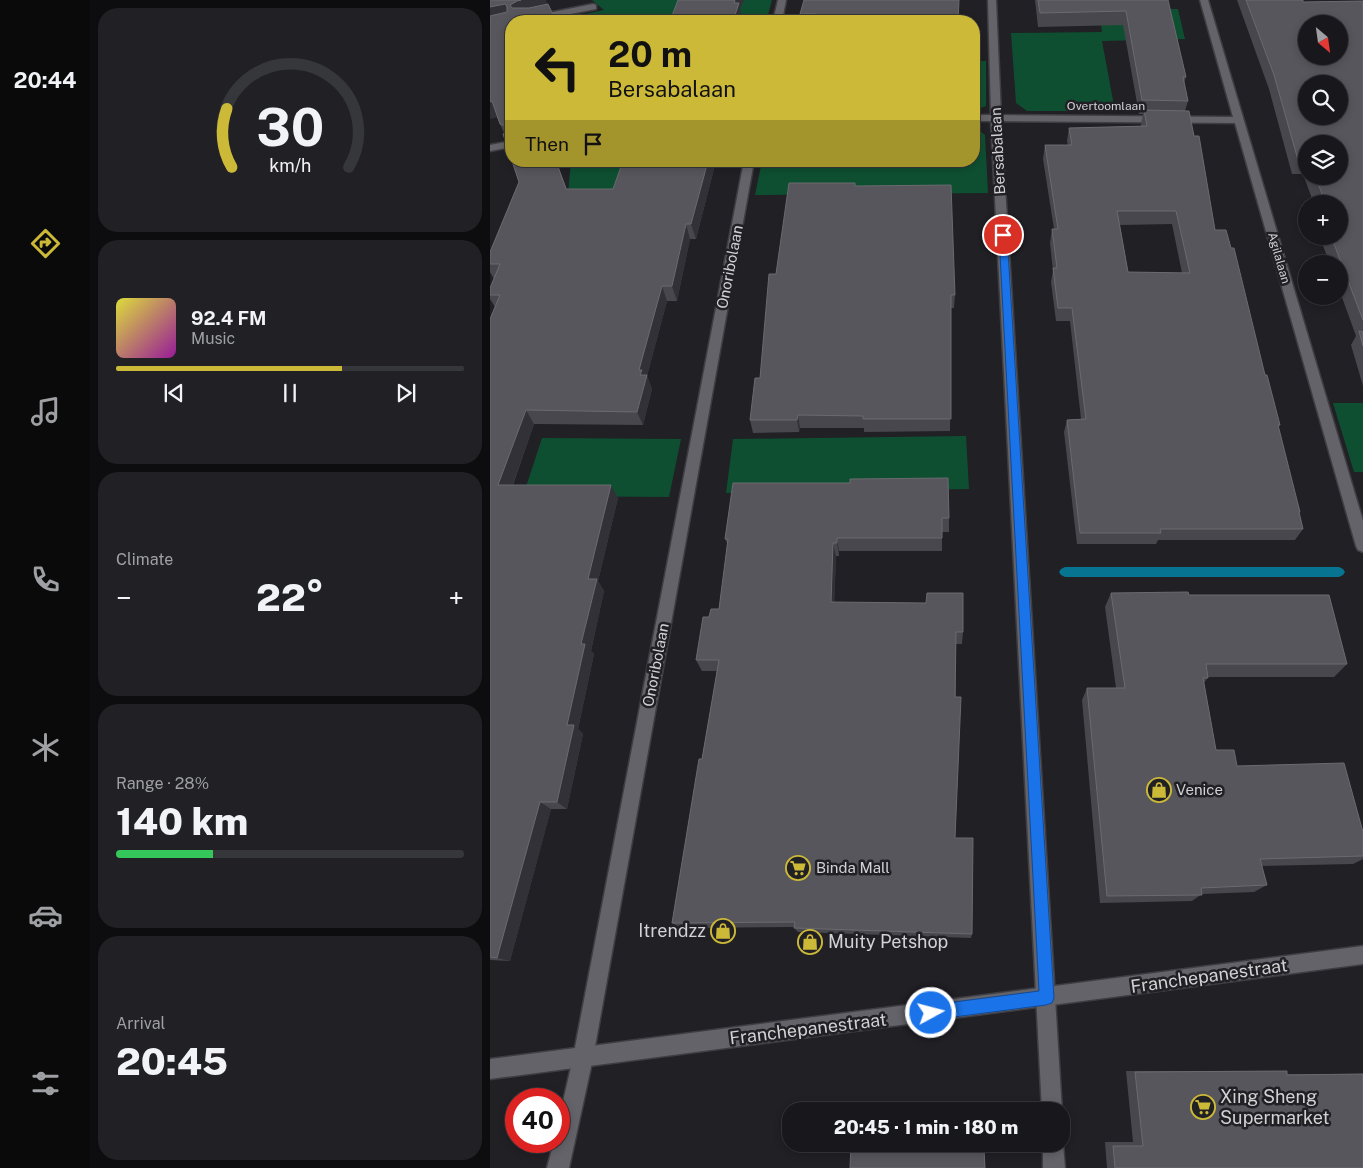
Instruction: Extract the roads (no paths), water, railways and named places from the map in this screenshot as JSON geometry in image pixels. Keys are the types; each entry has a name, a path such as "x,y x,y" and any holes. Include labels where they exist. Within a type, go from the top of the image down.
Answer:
{"street":[{"path":"779,15 782,0"},
{"name":"Bersabalaan","path":"992,0 996,118 1052,1102"},
{"name":"Agilalaan","path":"1204,0 1363,546"},
{"path":"553,15 593,7"},
{"name":"Overtoomlaan","path":"980,118 1238,120"},
{"path":"490,148 505,145"},
{"name":"Onoribolaan","path":"558,1168 583,1058 748,167"},
{"name":"Franchepanestraat","path":"490,1069 1046,998 1363,955"},
{"path":"1053,1152 1054,1168"}],"waterway":[{"path":"1065,572 1339,572"}],"place":[{"name":"Venice","path":"1159,790"},
{"name":"Binda Mall","path":"798,868"},
{"name":"Itrendzz","path":"723,931"},
{"name":"Muity Petshop","path":"810,942"},
{"name":"Xing Sheng Supermarket","path":"1203,1107"}]}
